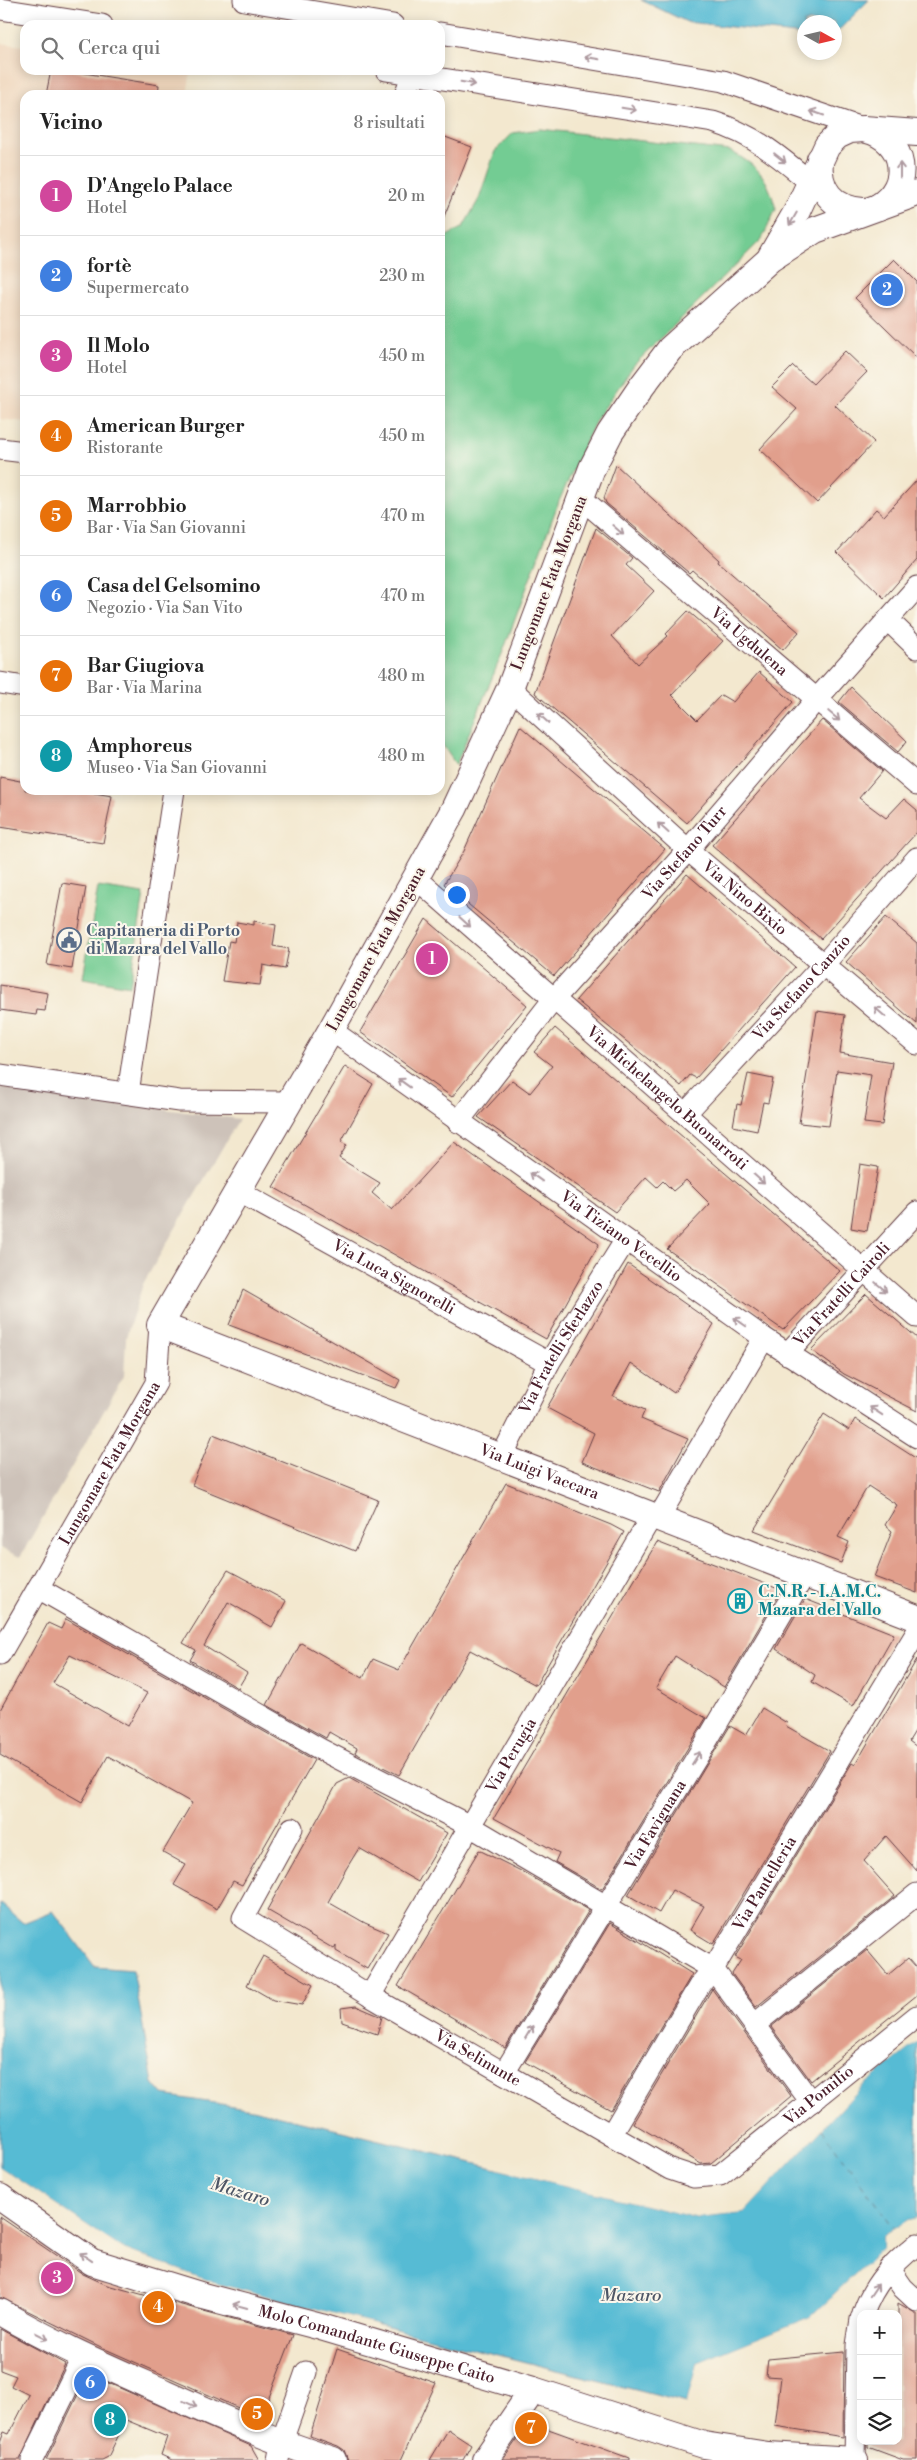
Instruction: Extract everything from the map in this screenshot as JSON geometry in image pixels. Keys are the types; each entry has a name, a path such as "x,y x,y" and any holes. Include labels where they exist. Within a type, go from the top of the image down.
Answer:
{"main road":[{"path":"770,259 820,190 820,158 827,146 837,136 850,130 864,129 917,133"},
{"path":"820,190 837,205 850,210 869,210 887,202 896,191 900,179 901,165 897,152 889,140 877,132 864,129"},
{"path":"770,259 815,230 917,193"},
{"name":"Lungomare Fata Morgana","path":"160,1325 331,1030 454,809 510,688 592,468 601,450 642,386 670,349 770,259"},
{"name":"Via Luigi Vaccara","path":"160,1325 917,1618"},
{"name":"Molo Comandante Giuseppe Caito","path":"0,2197 92,2262 203,2296 321,2327 533,2390 704,2445 767,2457 855,2460"},
{"path":"0,2312 83,2356 280,2452 333,2460"},
{"path":"485,2460 533,2390"}],"street":[{"path":"244,0 363,20"},
{"path":"0,9 70,20"},
{"path":"445,34 723,80 864,129"},
{"path":"407,90 413,75"},
{"path":"432,75 713,122 737,129 759,142 820,190"},
{"path":"0,449 20,451"},
{"name":"Via Ugdulena","path":"581,498 917,785"},
{"name":"Via Stefano Turr","path":"458,1122 553,1000 688,850 816,700 917,587"},
{"path":"888,620 917,648"},
{"path":"0,683 20,686"},
{"name":"Via Nino Bixio","path":"510,688 688,850 915,1038"},
{"path":"128,1093 173,795"},
{"name":"Via Stefano Canzio","path":"685,1114 824,964 917,858"},
{"name":"Via Michelangelo Buonarroti","path":"416,878 862,1271 917,1317"},
{"name":"Via Tiziano Vecellio","path":"331,1030 625,1241 787,1354 917,1437"},
{"path":"0,1074 179,1101 289,1102"},
{"name":"Via Luca Signorelli","path":"238,1191 549,1363"},
{"name":"Via Fratelli Cairoli","path":"787,1354 917,1212"},
{"name":"Via Fratelli Sferlazzo","path":"502,1456 549,1363 625,1241"},
{"name":"Lungomare Fata Morgana","path":"0,1654 156,1383 160,1325"},
{"name":"Via Perugia","path":"370,1996 470,1826 764,1338"},
{"name":"Via Favignana","path":"504,2073 805,1574"},
{"path":"38,1588 320,1749 470,1826 713,1969 811,2102"},
{"name":"Via Pantelleria","path":"611,2135 699,1986 713,1969 917,1632"},
{"name":"Via Selinunte","path":"292,1828 243,1918 370,1996 670,2170 694,2177 720,2175"},
{"path":"754,2025 917,1894"},
{"name":"Via Pomilio","path":"720,2175 917,2016"},
{"path":"864,2310 868,2298 889,2268 917,2244"},
{"path":"889,2268 903,2288 917,2301"},
{"path":"855,2460 857,2340"},
{"path":"32,2460 83,2356"},
{"path":"280,2452 306,2372"}],"shaded area":[{"path":"0,43 20,45 20,75 190,75 188,90 20,90 20,421 0,419"},
{"path":"0,1087 239,1119 143,1284 126,1337 124,1376 20,1557 0,1548"}],"green space":[{"path":"540,129 730,151 749,162 761,174 776,209 762,239 634,365 596,420 559,501 504,649 456,765 445,748 445,237 463,227 479,199 495,151 513,133"},
{"path":"98,887 144,894 130,986 83,978"}],"water":[{"path":"641,0 869,0 842,27 842,15 797,15 797,34 687,22"},
{"name":"Mazaro","path":"0,1903 23,1923 53,1911 95,1967 133,1970 153,2083 163,2095 252,2109 698,2218 744,2213 863,2085 917,2042 917,2218 908,2220 883,2236 883,2248 810,2317 697,2363 687,2403 214,2283 121,2248 0,2167"}],"pier":[{"path":"917,2040 917,2042 863,2085 744,2213 698,2218 498,2169 496,2166 699,2215 743,2210 861,2084"},
{"path":"0,2167 121,2248 214,2283 376,2324 376,2326 214,2285 120,2250 0,2170"},
{"path":"917,2218 917,2221 909,2223 885,2238 885,2250 812,2320 699,2364 689,2403 687,2403 697,2363 810,2317 883,2248 883,2236 908,2220"}],"building":[{"path":"50,75 96,75 159,85 158,90 47,90"},
{"path":"445,137 472,147 445,214"},
{"path":"894,259 917,282 917,358 855,298"},
{"path":"845,351 867,372 835,405 874,442 817,503 760,449 797,409 772,387 793,366 813,384"},
{"path":"616,465 719,560 718,562 799,632 783,650 692,570 689,573 606,503 604,498"},
{"path":"917,480 917,560 884,598 837,552 876,509 884,516"},
{"path":"596,528 632,558 626,565 654,591 612,636 638,664 668,636 666,634 688,611 723,641 672,695 697,720 721,695 733,702 759,672 793,702 687,823 535,693"},
{"path":"851,687 907,741 898,752 839,702"},
{"path":"822,720 882,771 859,798 886,818 904,799 917,810 917,832 821,939 712,845"},
{"path":"520,726 665,849 554,976 444,884 464,851"},
{"path":"0,777 20,781 20,795 112,796 103,843 0,827"},
{"path":"687,874 795,967 696,1078 690,1075 681,1086 576,1000"},
{"path":"62,883 86,887 72,969 47,965"},
{"path":"886,917 917,943 917,1024 846,962"},
{"path":"426,919 527,1005 452,1097 360,1032"},
{"path":"254,921 276,925 273,946 289,949 285,969 263,965 260,985 222,981 229,941 234,942 237,922 254,925"},
{"path":"0,985 48,993 45,1011 37,1010 36,1015 0,1010"},
{"path":"817,1011 845,1015 840,1053 892,1062 882,1125 864,1123 871,1075 837,1070 829,1126 799,1123"},
{"path":"555,1028 840,1271 783,1330 667,1249 710,1204 686,1180 673,1191 663,1181 657,1187 646,1177 615,1212 478,1117 512,1080 530,1093 552,1066 534,1052"},
{"path":"345,1066 373,1084 341,1142 347,1145 339,1158 380,1183 372,1193 392,1210 454,1142 599,1244 546,1339 273,1187"},
{"path":"748,1074 773,1079 768,1103 763,1102 757,1131 733,1126 737,1104 741,1105"},
{"path":"860,1164 878,1167 867,1231 851,1228"},
{"path":"628,1264 714,1324 674,1393 631,1363 613,1396 645,1410 641,1419 688,1439 659,1492 582,1462 594,1433 547,1408"},
{"path":"243,1290 400,1380 396,1388 229,1325"},
{"path":"866,1294 917,1338 917,1411 844,1374 811,1350"},
{"path":"824,1414 849,1430 855,1419 917,1459 917,1593 874,1577 892,1531 885,1525 897,1505 868,1486 838,1537 849,1542 841,1563 754,1530"},
{"path":"213,1434 378,1500 355,1551 192,1485"},
{"path":"506,1483 624,1532 536,1685 470,1650 399,1775 355,1753 357,1748 329,1732 326,1738 267,1705 301,1643 363,1678 373,1659 399,1670"},
{"path":"657,1542 781,1590 724,1687 675,1656 656,1688 706,1718 602,1889 555,1862 559,1853 494,1818"},
{"path":"228,1570 286,1601 272,1627 228,1602 204,1646 247,1673 238,1688 190,1660 196,1650 183,1643"},
{"path":"805,1599 894,1634 853,1706 812,1682 815,1675 776,1649"},
{"path":"66,1619 314,1760 242,1885 233,1881 217,1909 174,1885 186,1865 163,1852 192,1803 108,1756 82,1802 0,1755 0,1710 48,1623 61,1629","holes":["70,1655 147,1693 128,1726 53,1683"]},
{"path":"917,1659 917,1728 909,1741 917,1747 917,1871 886,1836 864,1861 895,1896 756,2007 732,1974 741,1960 735,1957 852,1763 855,1765"},
{"path":"762,1708 787,1723 786,1726 830,1751 713,1944 690,1930 704,1906 672,1890 659,1913 628,1895 730,1726 746,1735"},
{"path":"349,1778 447,1833 418,1882 359,1848 346,1869 328,1902 365,1923 388,1933 367,1969 336,1951 336,1945 334,1949 267,1910 337,1784"},
{"path":"479,1850 521,1871 589,1910 505,2048 398,1986"},
{"path":"610,1923 692,1974 611,2110 525,2062"},
{"path":"867,1950 888,1975 908,1958 917,1968 917,1995 811,2081 771,2027"},
{"path":"263,1956 313,1985 302,2005 273,2000 247,1985"},
{"path":"712,1989 791,2096 711,2163 701,2164 633,2123"},
{"path":"356,2006 382,2017 377,2034 342,2022 341,2008"},
{"path":"0,2217 83,2274 107,2285 293,2335 261,2418 103,2348 0,2297"},
{"path":"898,2303 917,2314 917,2460 903,2460 868,2447 868,2445 902,2445 902,2310 898,2310"},
{"path":"0,2329 65,2364 20,2460 0,2460 0,2443 4,2432 9,2434 29,2395 11,2386 16,2376 0,2370"},
{"path":"337,2349 436,2383 401,2460 348,2460 344,2450 338,2446 310,2436"},
{"path":"844,2352 843,2437 775,2426 781,2377 766,2376 768,2359"},
{"path":"88,2374 251,2446 259,2460 172,2460 161,2455 167,2437 126,2420 108,2457 102,2460 46,2460"},
{"path":"529,2422 629,2458 629,2460 503,2460"},
{"path":"448,2430 471,2445 463,2460 430,2460"}],"ferry route":[{"path":"822,2129 894,2229"}],"place":[{"name":"fortè","path":"887,290"},
{"name":"Capitaneria di Porto di Mazara del Vallo","path":"69,940"},
{"name":"D'Angelo Palace","path":"432,959"},
{"name":"C.N.R. - I.A.M.C. Mazara del Vallo","path":"740,1601"},
{"name":"Il Molo","path":"57,2278"},
{"name":"American Burger","path":"158,2307"},
{"name":"Casa del Gelsomino","path":"90,2383"},
{"name":"Marrobbio","path":"257,2414"},
{"name":"Amphoreus","path":"110,2420"},
{"name":"Bar Giugiova","path":"531,2428"}]}
